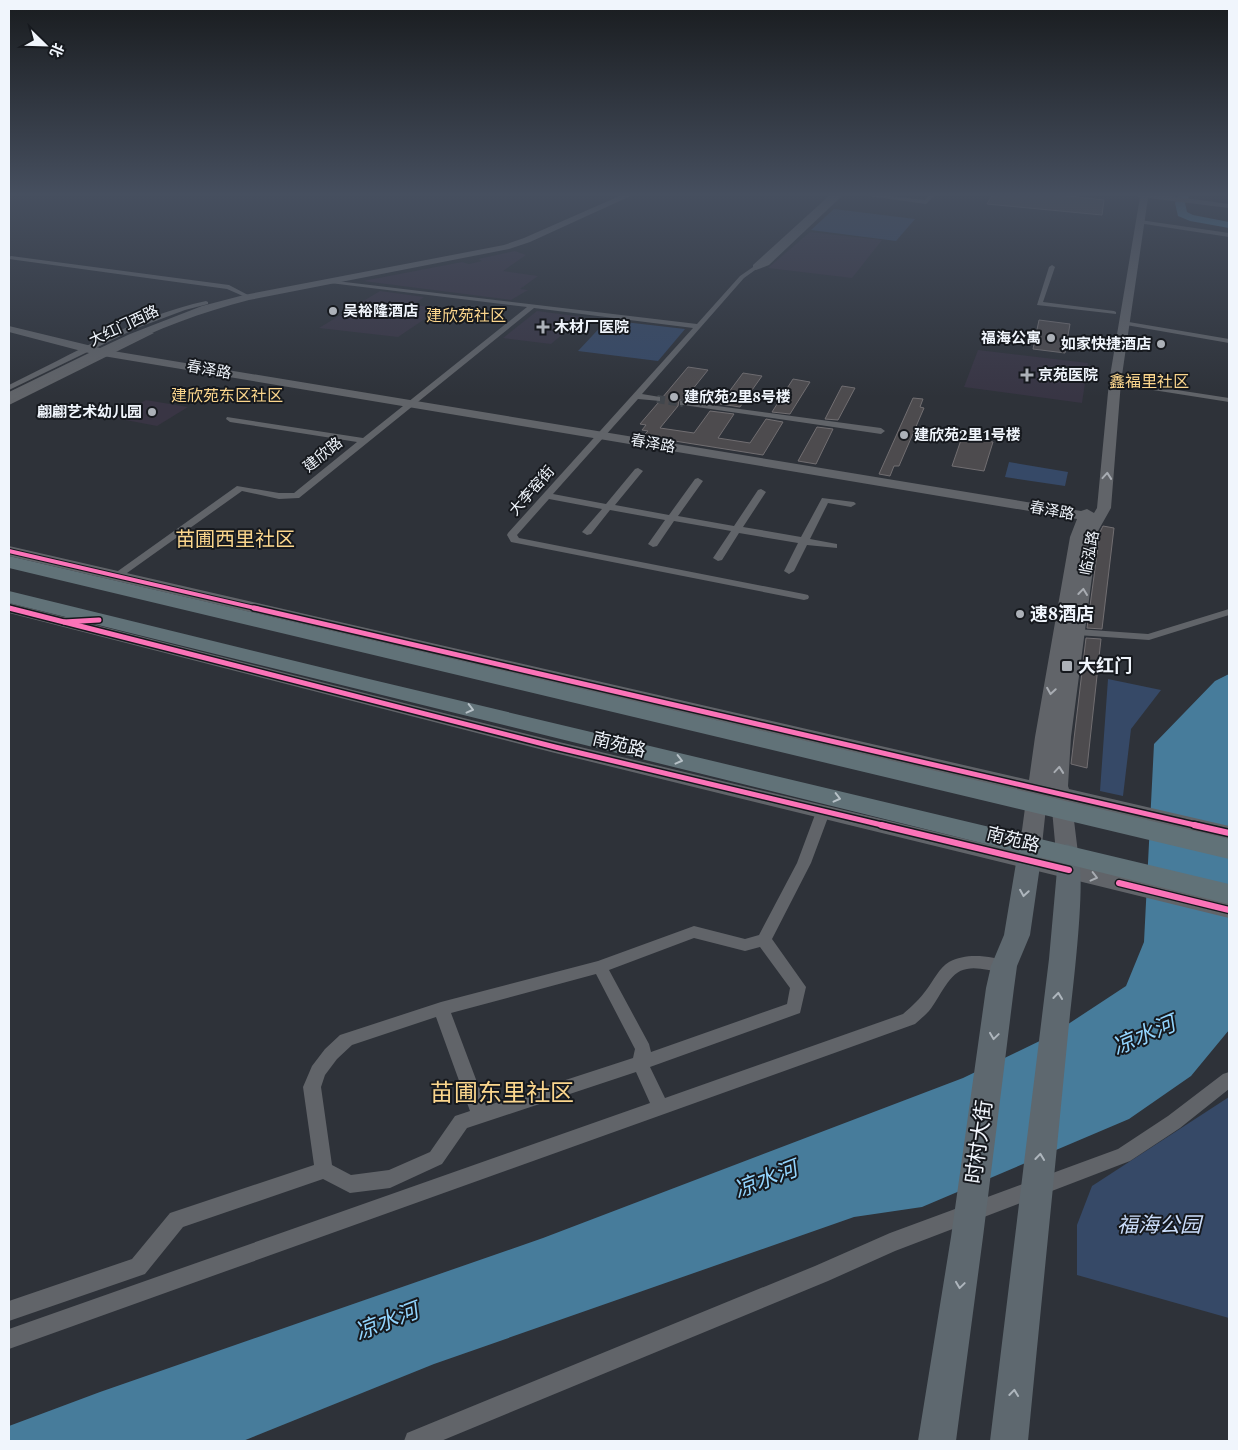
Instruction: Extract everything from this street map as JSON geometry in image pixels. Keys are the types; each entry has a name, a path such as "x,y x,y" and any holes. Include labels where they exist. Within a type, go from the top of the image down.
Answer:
{"highway":[{"path":"9,562 398,654 1037,796 1122,816 1229,849"},
{"name":"南苑路","path":"9,597 437,701 1119,875 1229,894"},
{"path":"369,686 398,654"},
{"path":"437,701 463,668"}],"main road":[{"name":"大红门西路","path":"9,397 96,353 143,324 245,294 410,262"},
{"name":"大红门西路","path":"9,390 206,306 427,262"},
{"name":"大李窑街","path":"756,267 762,262"},
{"name":"大李窑街","path":"756,267 767,262"},
{"name":"临泓路","path":"1068,862 1058,786 1062,737 1091,531 1090,512 1110,381 1114,313 1125,262"},
{"name":"临泓路","path":"1030,852 1044,737 1077,537 1090,512 1104,508 1115,382 1134,262"},
{"name":"春泽路","path":"9,331 96,353 598,437 1090,512"},
{"path":"9,551 1037,796"},
{"path":"9,608 426,715 823,812 1030,852"},
{"path":"64,622 99,620"},
{"path":"1122,816 1229,833"},
{"name":"时村大街","path":"937,1441 1002,977 1017,935 1030,852"},
{"path":"1009,1441 1062,959 1068,862"},
{"path":"1119,875 1229,910"}],"street":[{"path":"39,262 229,287 245,294"},
{"name":"大李窑街","path":"756,267 742,277 512,535 515,540 804,597"},
{"path":"1052,267 1039,304 1114,313"},
{"path":"330,281 698,326"},
{"name":"建欣路","path":"116,576 240,488 279,496 296,496 531,307"},
{"path":"1126,322 1229,341"},
{"path":"9,403 96,353"},
{"path":"1115,382 1229,400"},
{"path":"637,396 658,399"},
{"path":"684,403 881,431"},
{"path":"230,419 364,441"},
{"path":"587,532 638,471"},
{"path":"653,544 698,481"},
{"path":"718,558 761,492"},
{"path":"546,496 833,546"},
{"path":"789,571 826,500 850,504"},
{"path":"1077,632 1149,637 1229,612"},
{"path":"764,940 804,863 823,812"},
{"path":"324,1170 312,1087 318,1071 346,1040 441,1009 600,967 694,932 745,944 764,940"},
{"path":"9,1311 138,1267 177,1220 324,1170 350,1184 390,1179 436,1158 461,1122 640,1063 794,1008 798,987 764,940"},
{"path":"9,1339 909,1019 927,1002 948,971 956,964 968,961 985,961 1002,977"},
{"path":"600,967 643,1049 640,1063 660,1106"},
{"path":"441,1009 480,1115"},
{"path":"415,1441 821,1274 890,1243 1124,1155 1174,1122 1229,1079"}],"shaded area":[{"path":"462,262 469,264 479,262 516,262 503,271 538,276 520,289 528,290 511,300 363,281"},
{"path":"775,262 865,262 852,278 768,268"},
{"path":"380,291 424,297 413,305 441,308 398,337 319,328"},
{"name":"木材厂医院","path":"537,311 583,317 551,344 503,338"},
{"name":"京苑医院","path":"978,350 1088,363 1082,403 964,387"},
{"name":"翩翩艺术幼儿园","path":"146,400 188,407 157,426 115,418"}],"green space":[{"path":"607,320 685,329 658,361 578,351"},
{"path":"1009,462 1068,472 1065,486 1005,477"},
{"path":"1108,679 1161,690 1131,729 1123,796 1100,791"},
{"name":"福海公园","path":"1229,1097 1229,1318 1077,1275 1077,1225 1092,1186"}],"water":[{"name":"凉水河","path":"1229,674 1229,1030 1191,1076 1129,1119 922,1207 854,1217 434,1364 243,1441 9,1441 9,1426 100,1392 543,1238 963,1078 1050,1036 1126,986 1144,942 1154,744 1215,681"}],"building":[{"name":"福海公寓","path":"1039,320 1070,324 1065,353 1033,349"},
{"path":"688,367 708,370 684,400 679,400 678,406 660,428 694,433 710,411 734,414 718,438 750,443 766,419 783,422 763,455 643,436 648,431 642,430 646,425 640,424 661,402 662,398"},
{"path":"743,373 762,376 740,407 720,404"},
{"path":"793,379 810,382 790,414 772,412"},
{"path":"842,386 855,388 838,420 825,419"},
{"name":"建欣苑2里1号楼","path":"913,398 923,399 920,407 924,408 899,466 894,466 890,476 879,474"},
{"path":"817,427 833,429 816,464 798,461"},
{"path":"962,437 993,442 984,471 952,466"},
{"path":"1103,526 1114,528 1102,629 1087,628 1100,532"},
{"path":"1086,638 1101,639 1087,768 1071,764"}],"tunnel":[{"path":"657,399 683,403"}],"cycle path":[{"path":"9,551 1229,833"},
{"path":"9,608 64,622 99,620"},
{"path":"64,622 555,747 1069,870"},
{"path":"1119,883 1229,910"}],"place":[{"name":"吴裕隆酒店","path":"333,311"},
{"name":"木材厂医院","path":"543,327"},
{"name":"福海公寓","path":"1051,338"},
{"name":"如家快捷酒店","path":"1161,344"},
{"name":"京苑医院","path":"1027,375"},
{"name":"建欣苑2里8号楼","path":"674,397"},
{"name":"翩翩艺术幼儿园","path":"152,412"},
{"name":"建欣苑2里1号楼","path":"904,435"},
{"name":"速8酒店","path":"1020,614"},
{"name":"大红门","path":"1067,666"}],"district":[{"name":"建欣苑社区","path":"466,316"},
{"name":"鑫福里社区","path":"1149,382"},
{"name":"建欣苑东区社区","path":"227,396"},
{"name":"苗圃西里社区","path":"235,540"},
{"name":"苗圃东里社区","path":"502,1094"}]}
